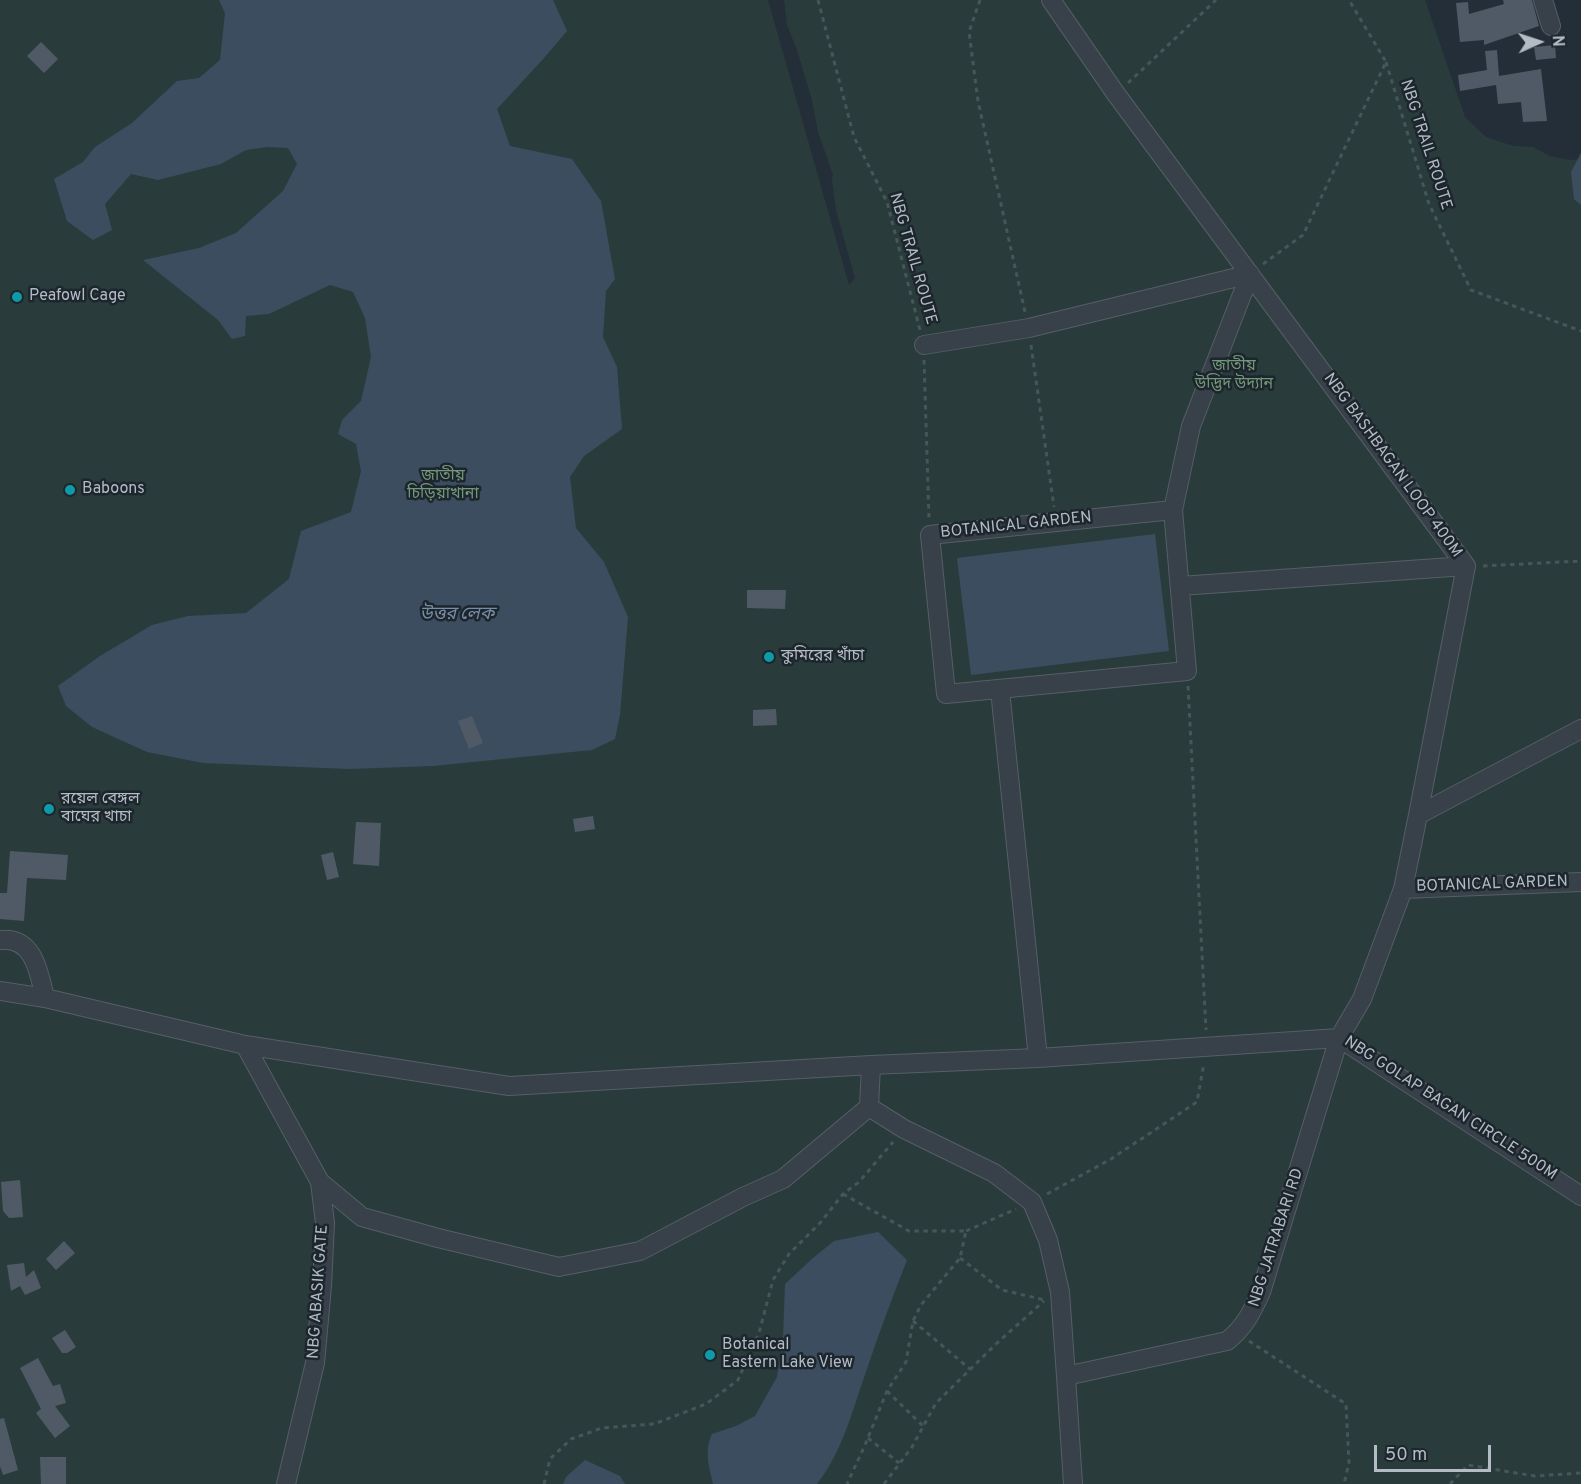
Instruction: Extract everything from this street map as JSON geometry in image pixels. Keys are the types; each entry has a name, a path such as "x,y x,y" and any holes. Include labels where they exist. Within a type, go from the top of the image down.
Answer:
{"street":[{"path":"1050,0 1116,94 1250,274"},
{"path":"1543,0 1551,26"},
{"path":"924,345 1029,328 1250,274"},
{"path":"1187,671 1173,510 1191,426 1250,274"},
{"name":"NBG BASHBAGAN LOOP 400M","path":"1250,274 1466,566"},
{"name":"BOTANICAL GARDEN","path":"1173,510 930,535 946,694 1187,671"},
{"path":"1418,815 1466,566"},
{"name":"NBG BASHBAGAN LOOP 400M","path":"1180,586 1466,566"},
{"path":"1000,690 1038,1058"},
{"path":"1418,815 1581,729"},
{"name":"NBG GOLAP BAGAN CIRCLE 500M","path":"1418,815 1403,889 1362,999 1339,1038 1581,1196"},
{"name":"BOTANICAL GARDEN","path":"1403,889 1581,882"},
{"path":"0,940 12,938 31,954 45,998"},
{"path":"0,991 45,998 245,1044 508,1086 871,1065 1038,1058 1339,1038"},
{"name":"NBG JATRABARI RD","path":"1237,1333 1250,1316 1260,1292 1339,1038"},
{"name":"NBG ABASIK GATE","path":"245,1044 320,1182 326,1224 315,1363 286,1484"},
{"path":"320,1182 362,1217 559,1267 640,1251 743,1197 783,1179 869,1107 871,1065"},
{"path":"869,1107 904,1129 994,1173 1032,1202 1048,1240 1052,1296 1066,1376 1073,1484"},
{"path":"1066,1376 1227,1341 1237,1333"}],"path":[{"name":"NBG TRAIL ROUTE","path":"818,0 854,137 886,201 924,345 930,535"},
{"path":"980,0 969,32 978,101 1029,328 1056,522"},
{"path":"1116,94 1216,0"},
{"name":"NBG TRAIL ROUTE","path":"1349,0 1386,62 1429,204 1471,290 1581,331"},
{"name":"NBG TRAIL ROUTE","path":"1250,274 1303,235 1386,62"},
{"path":"1466,566 1581,561"},
{"path":"843,1194 909,1231 966,1231 1032,1202 1111,1159 1197,1102 1207,1047 1187,671"},
{"path":"544,1484 550,1459 571,1439 602,1428 654,1424 706,1404 738,1380 759,1333 773,1280 789,1254 820,1223 843,1194 859,1182 904,1129"},
{"path":"846,1484 887,1390 906,1362 913,1321 921,1305 960,1258 966,1231"},
{"path":"960,1258 1002,1290 1052,1296"},
{"path":"884,1484 912,1447 936,1403 970,1369 1052,1296"},
{"path":"913,1321 970,1369"},
{"path":"1237,1333 1346,1404 1349,1462 1344,1484"},
{"path":"887,1390 923,1426"},
{"path":"868,1438 899,1464"},
{"path":"1450,1484 1468,1465 1535,1476 1581,1473"}],"green space":[{"name":"জাতীয় উদ্ভিদ উদ্যান","path":"0,0 768,0 849,285 855,278 836,210 833,175 818,132 812,100 797,50 787,25 784,0 1425,0 1465,117 1486,137 1513,146 1533,147 1550,156 1569,160 1581,159 1581,1484 0,1484"}],"water":[{"name":"উত্তর লেক","path":"219,0 553,0 567,31 497,109 510,146 572,159 601,201 615,279 606,291 603,337 617,367 622,429 584,456 570,477 576,528 604,562 628,617 620,715 615,739 592,750 433,766 348,769 203,763 147,752 92,727 66,706 58,686 100,656 152,625 188,616 246,613 289,579 301,531 351,512 361,471 356,444 338,434 342,420 361,401 371,357 365,318 353,292 330,285 269,314 246,316 245,336 232,339 218,320 143,260 199,248 236,233 283,191 297,164 288,148 268,147 246,150 221,164 158,180 131,174 105,204 112,230 93,240 67,221 54,179 83,162 95,147 132,123 177,81 199,78 220,60 225,13"},
{"path":"1581,153 1581,205 1574,199 1571,172"},
{"path":"1155,534 1169,651 971,675 957,558"},
{"path":"878,1232 907,1260 841,1443 826,1471 817,1484 713,1484 708,1453 712,1434 736,1426 755,1416 777,1377 783,1339 785,1284 834,1241"},
{"path":"585,1460 620,1476 625,1484 563,1484 566,1477"}],"building":[{"path":"1503,0 1532,0 1539,26 1484,45 1484,40 1460,42 1456,3 1468,2 1469,14 1504,4"},
{"path":"41,42 58,59 44,73 27,56"},
{"path":"1555,45 1556,58 1536,60 1534,47"},
{"path":"1497,50 1499,76 1541,69 1547,121 1523,122 1521,102 1498,104 1496,85 1460,91 1458,75 1487,70 1485,51"},
{"path":"747,590 786,590 785,609 747,608"},
{"path":"776,709 777,725 753,726 753,710"},
{"path":"472,716 483,743 469,749 458,721"},
{"path":"593,816 595,829 575,832 573,819"},
{"path":"356,822 381,823 379,866 353,864"},
{"path":"10,851 68,855 66,880 27,878 24,921 0,919 0,893 7,893"},
{"path":"333,852 339,877 327,880 321,855"},
{"path":"20,1180 23,1217 9,1218 3,1211 1,1182"},
{"path":"64,1241 75,1253 56,1270 46,1259"},
{"path":"24,1263 26,1277 34,1270 41,1288 25,1295 20,1286 11,1291 7,1265"},
{"path":"65,1330 76,1347 67,1353 62,1353 52,1338"},
{"path":"38,1358 53,1386 60,1384 66,1403 55,1406 70,1426 55,1438 36,1413 41,1409 20,1368"},
{"path":"4,1418 18,1470 3,1475 0,1466 0,1419"},
{"path":"40,1457 66,1457 66,1484 41,1484"}],"place":[{"name":"Peafowl Cage","path":"17,297"},
{"name":"Baboons","path":"70,490"},
{"name":"কুমিরের খাঁচা","path":"769,657"},
{"name":"রয়েল বেঙ্গল বাঘের খাচা","path":"49,809"},
{"name":"Botanical Eastern Lake View","path":"710,1355"}],"park label":[{"name":"জাতীয় চিড়িয়াখানা","path":"443,486"}]}
